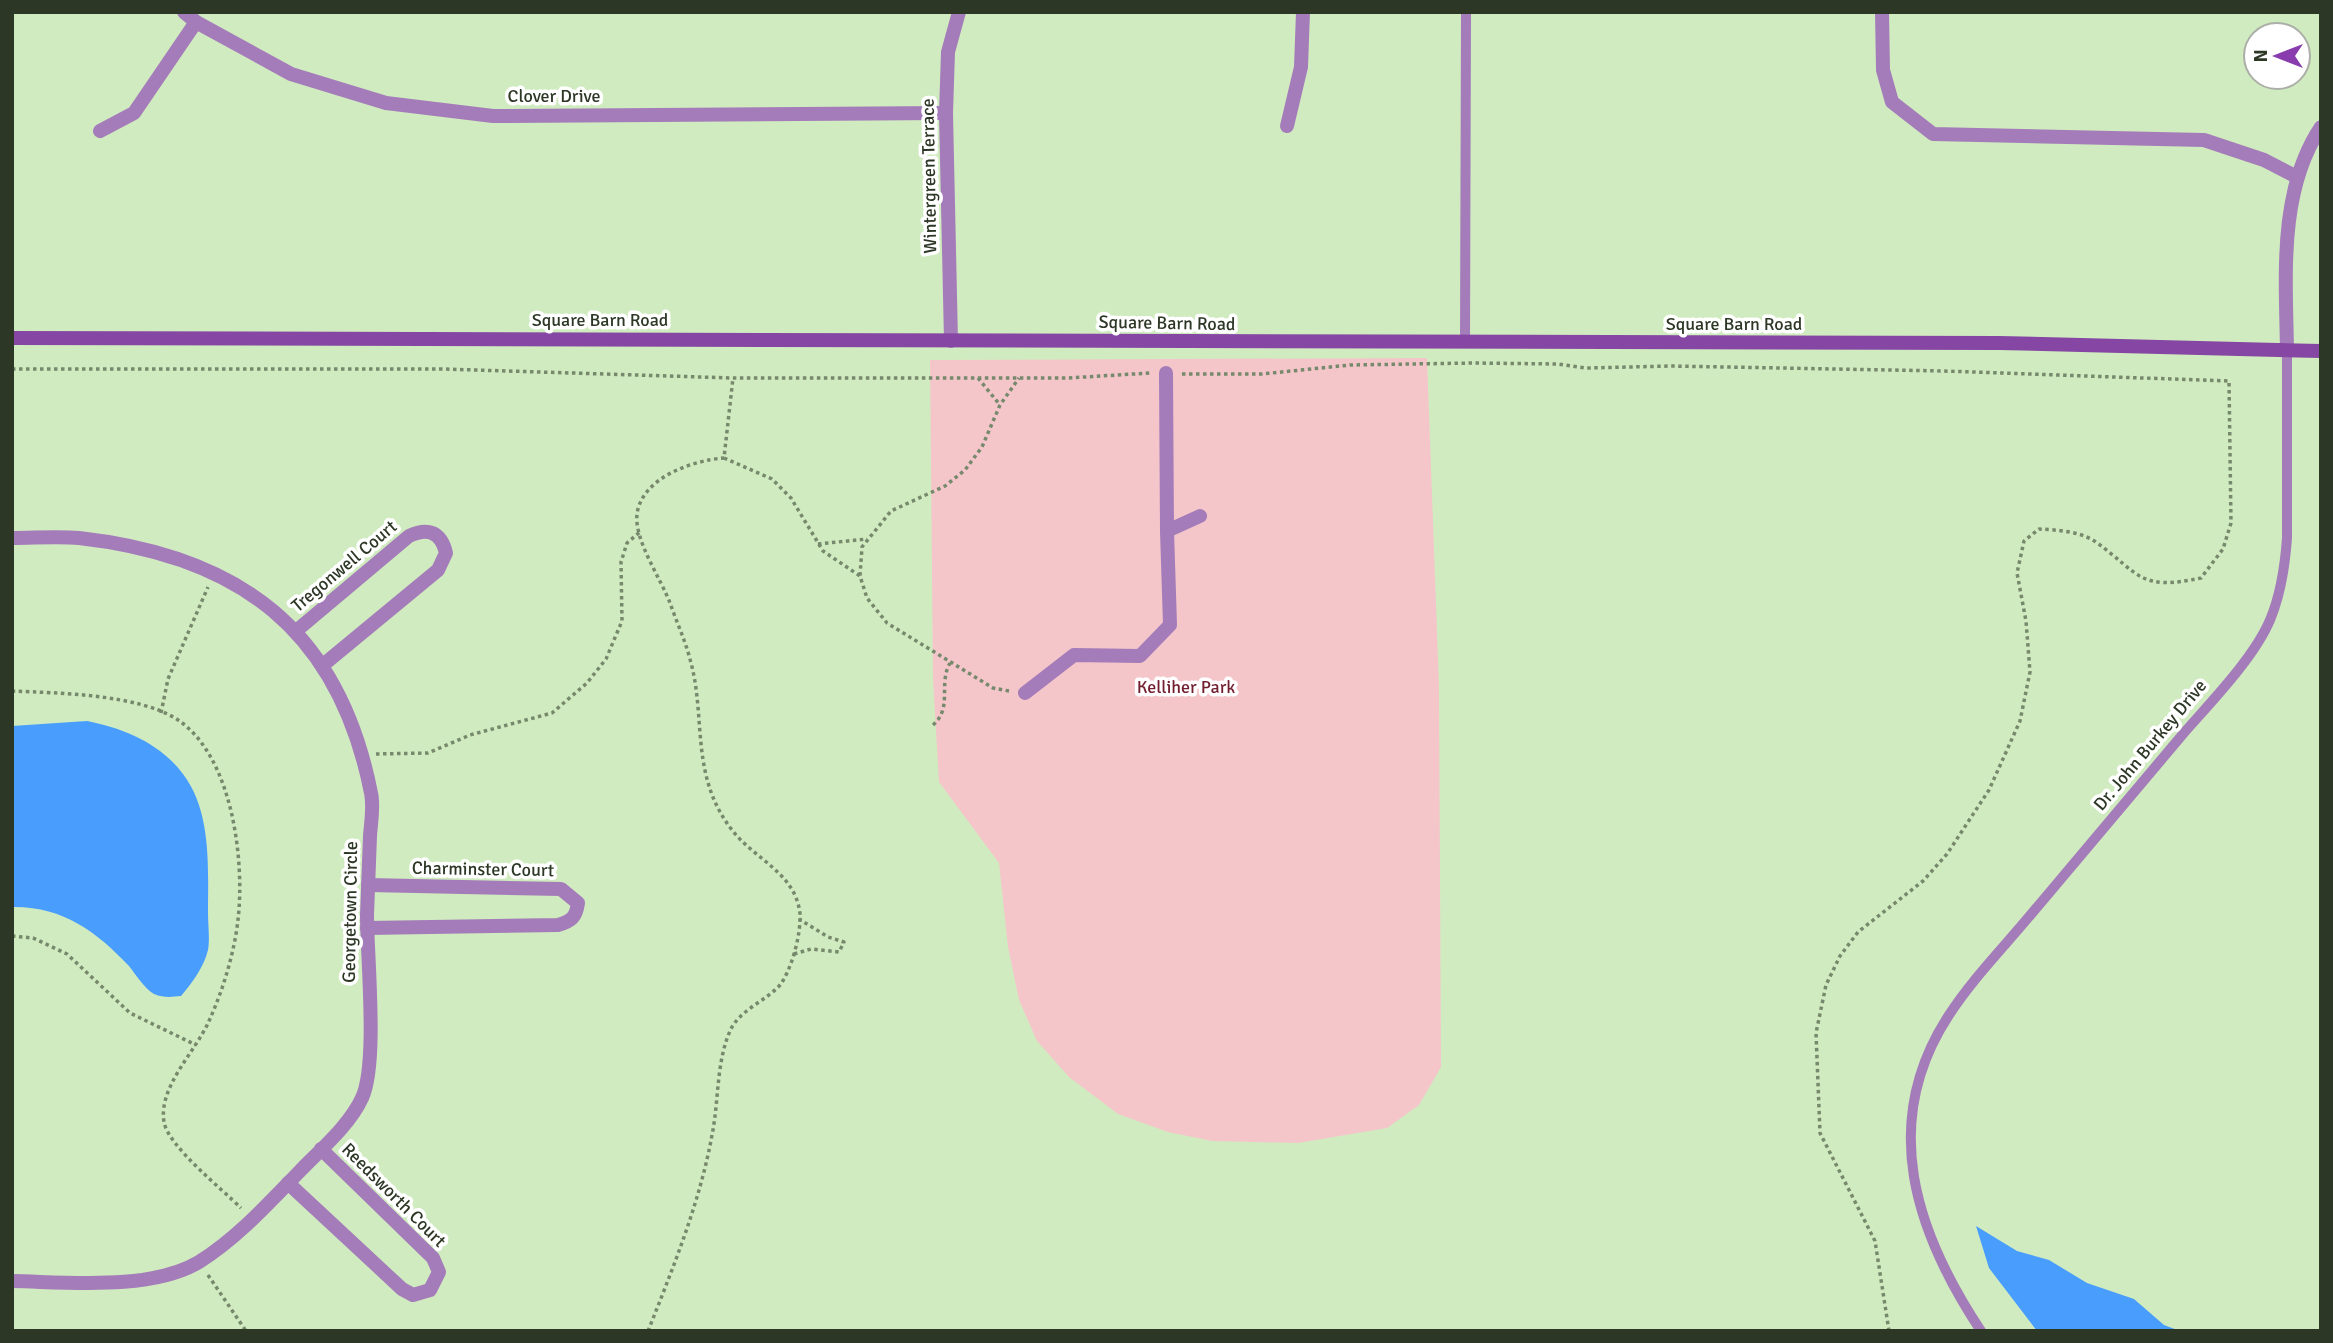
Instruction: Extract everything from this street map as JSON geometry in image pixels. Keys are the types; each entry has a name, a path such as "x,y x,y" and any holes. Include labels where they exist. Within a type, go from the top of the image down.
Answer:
{"street":[{"name":"Wintergreen Terrace","path":"951,341 946,113 948,52 960,12"},
{"path":"1287,126 1301,66 1303,12"},
{"path":"1882,12 1883,71 1892,102 1933,134 2204,140 2264,160 2295,176"},
{"name":"Clover Drive","path":"190,17 291,74 386,103 492,116 946,113"},
{"path":"100,131 134,113 190,17"},
{"name":"Dr. John Burkey Drive","path":"2287,351 2288,232 2295,176 2321,127"},
{"name":"Square Barn Road","path":"12,338 1999,343 2321,351"},
{"path":"1025,693 1074,655 1140,656 1170,625 1166,373"},
{"path":"1167,531 1200,516"},
{"name":"Tregonwell Court","path":"296,631 409,536 421,531 432,531 439,537 446,554 438,570 323,664"},
{"name":"Georgetown Circle","path":"12,538 78,538 156,552 216,572 282,618 323,664 345,705 372,796 367,928 369,1032 363,1097 349,1117 252,1220 199,1262 156,1278 131,1281 12,1281"},
{"name":"Charminster Court","path":"367,928 558,925 570,922 577,914 578,903 561,889 368,885"},
{"name":"Reedsworth Court","path":"288,1183 402,1289 413,1295 430,1290 439,1272 433,1258 321,1149"}],"lane":[{"path":"1465,343 1466,12"},
{"name":"Dr. John Burkey Drive","path":"1981,1331 1951,1286 1922,1220 1912,1172 1912,1123 1917,1086 1948,1016 1956,1005 2222,689 2269,623 2284,568 2287,538 2287,351"}],"path":[{"path":"12,369 443,369 733,378 1019,378 1166,373 1262,374 1350,365 1497,363 1558,364 1586,369 1671,366 1944,370 2229,382 2231,523 2223,549 2201,578 2173,584 2143,579 2094,541 2065,531 2039,529 2024,541 2017,573 2026,621 2030,673 2020,721 1989,790 1947,854 1923,881 1858,932 1840,956 1826,985 1816,1033 1820,1133 1875,1241 1889,1331"},
{"path":"724,458 733,378"},
{"path":"978,378 1000,405"},
{"path":"1019,378 1000,405 982,447 965,470 945,486 891,511 867,539 862,547 860,576 867,598 887,622 993,688 1025,693"},
{"path":"648,1331 681,1248 712,1136 721,1067 730,1029 780,984 794,954 799,919 791,887 732,830 711,789 700,754 692,664 645,548 637,514 648,491 667,475 703,459 724,458 772,479 791,498 823,551 860,576"},
{"path":"360,754 428,753 470,735 552,713 587,683 606,659 622,621 621,562 627,543 641,531"},
{"path":"818,544 867,539"},
{"path":"160,713 169,679 216,572"},
{"path":"933,725 942,718 945,707 943,680 950,662"},
{"path":"12,691 95,696 177,719 204,743 227,792 238,858 238,919 228,967 209,1022 167,1095 164,1121 170,1136 252,1220"},
{"path":"794,954 811,949 839,952 844,942 828,937 799,919"},
{"path":"12,936 33,938 67,954 130,1013 196,1045"},
{"path":"199,1262 246,1331"}],"green space":[{"name":"Kelliher Park","path":"1427,358 1439,687 1441,1067 1419,1105 1387,1128 1298,1143 1212,1141 1168,1132 1118,1114 1069,1077 1037,1041 1019,1000 1008,947 999,863 939,782 933,680 930,360"}],"water":[{"path":"87,721 114,728 152,745 183,774 199,805 208,859 209,946 201,969 181,996 164,997 151,992 117,953 77,923 47,911 12,907 12,726"},
{"path":"1976,1226 2017,1251 2049,1260 2087,1283 2134,1299 2164,1325 2180,1331 2037,1331 1989,1268"}]}
